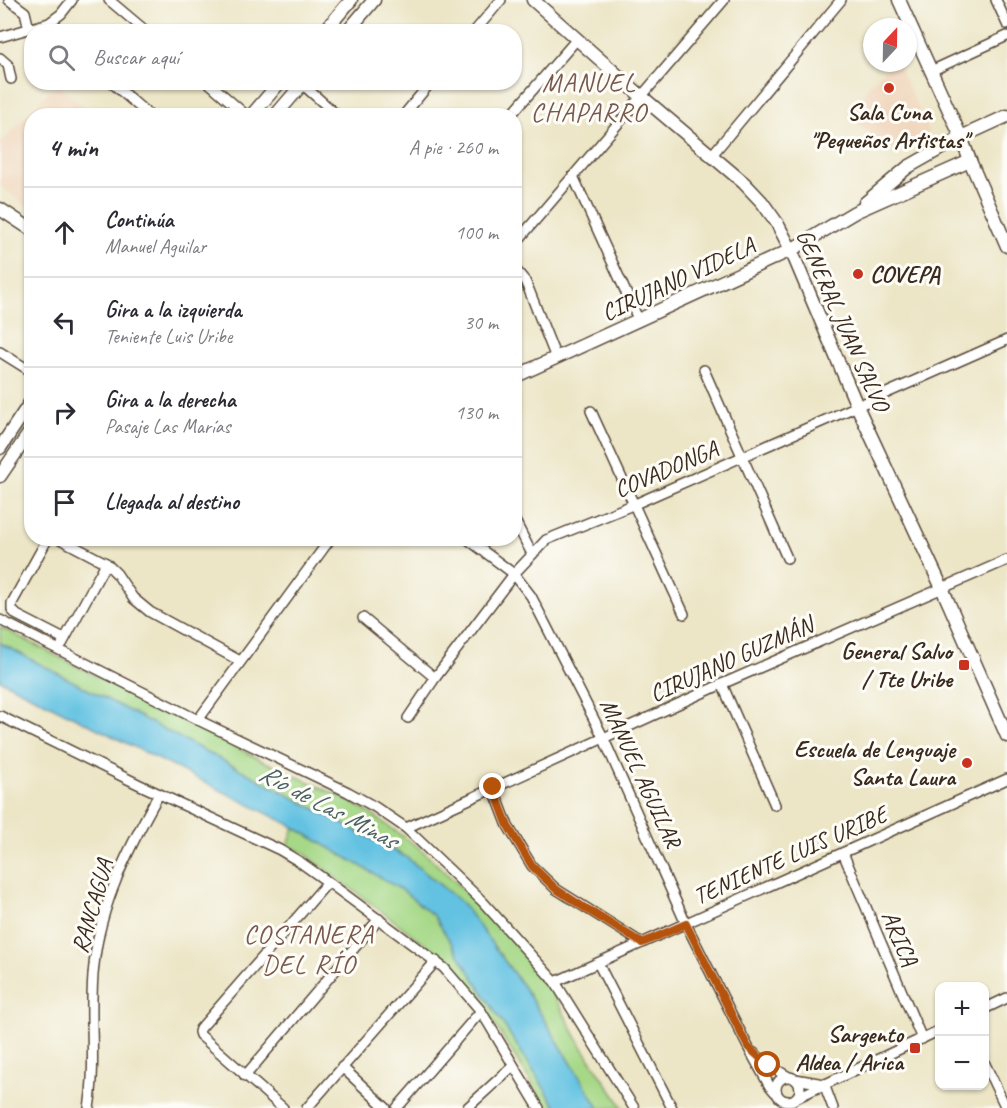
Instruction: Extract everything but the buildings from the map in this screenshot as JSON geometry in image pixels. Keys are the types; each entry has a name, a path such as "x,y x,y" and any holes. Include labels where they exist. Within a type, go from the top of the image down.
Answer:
{"street":[{"path":"9,0 25,12 28,24"},
{"path":"45,24 61,14 72,0"},
{"path":"109,0 135,24"},
{"path":"331,24 351,0"},
{"path":"354,24 374,0"},
{"path":"481,24 501,0"},
{"name":"GENERAL JUAN SALVO","path":"532,0 744,183 777,223 792,250 857,406 942,588 1007,736"},
{"path":"522,236 724,0"},
{"path":"712,155 841,0"},
{"path":"996,0 1007,24"},
{"path":"901,1 1007,246"},
{"path":"0,37 24,30"},
{"path":"931,71 1007,36"},
{"path":"517,108 577,39"},
{"path":"0,58 8,65 10,79"},
{"path":"120,90 141,108"},
{"path":"218,90 239,108"},
{"path":"256,108 273,90"},
{"path":"282,108 297,90"},
{"path":"310,90 330,108"},
{"path":"410,108 424,90"},
{"name":"CIRUJANO VIDELA","path":"855,212 908,166 961,137 1007,116"},
{"name":"CIRUJANO VIDELA","path":"522,373 792,250 855,212 970,161"},
{"path":"573,176 639,321"},
{"path":"0,209 24,225"},
{"path":"522,277 556,358"},
{"name":"COVADONGA","path":"408,718 435,678 514,574 546,540 635,504 1007,340"},
{"path":"0,352 24,367"},
{"path":"704,370 787,558"},
{"path":"591,411 684,614"},
{"path":"0,448 24,412"},
{"path":"0,476 24,441"},
{"path":"522,535 532,554"},
{"path":"44,546 12,603 12,610 17,615 64,639"},
{"path":"73,546 106,563 117,574 133,598 144,608 240,662"},
{"path":"198,720 325,546"},
{"name":"MANUEL AGUILAR","path":"477,546 514,574 531,596 603,737 686,924 748,1047 775,1092"},
{"name":"CIRUJANO GUZMÁN","path":"406,828 603,737 1007,560"},
{"path":"59,649 106,563"},
{"path":"363,618 435,678"},
{"path":"0,620 198,720 348,792 406,828 483,902 555,982 634,1108"},
{"path":"722,684 775,805"},
{"path":"0,716 280,850 379,919 444,968 481,1011 539,1108"},
{"name":"TENIENTE LUIS URIBE","path":"555,982 1007,779"},
{"path":"493,787 508,826 532,866 556,889 642,943"},
{"name":"RANCAGUA","path":"89,1108 92,1093 94,965 99,936 114,886 136,835 159,794"},
{"name":"ARICA","path":"843,853 922,1039"},
{"path":"283,1108 199,1032 328,882"},
{"path":"246,1076 379,919"},
{"path":"307,1108 436,961"},
{"path":"598,963 672,1108"},
{"path":"989,1007 1007,998"},
{"path":"397,1108 481,1011"},
{"path":"775,1108 784,1101 796,1098 935,1032"},
{"name":"MANUEL AGUILAR","path":"748,1047 768,1065 791,1078"},
{"path":"467,1108 513,1066"},
{"path":"342,1067 386,1108"},
{"path":"989,1072 1006,1108"},
{"path":"784,1101 775,1092 776,1083 783,1077 824,1084"},
{"path":"791,1078 798,1082 800,1090 796,1098"},
{"path":"824,1084 833,1108"}],"shaded area":[{"name":"Sala Cuna \"Pequeños Artistas\"","path":"882,72 901,72 929,132 890,153 847,112"},
{"path":"51,90 64,90 85,108 34,108"},
{"path":"24,119 24,204 0,186 0,144"}],"green space":[{"path":"0,627 263,761 346,799 418,847 501,926 546,980 579,1042 623,1108 599,1108 525,989 463,904 406,857 0,643"},
{"path":"294,827 402,890 434,916 557,1108 547,1108 480,1000 450,966 429,947 304,853 288,846"}],"water":[{"path":"0,643 406,857 463,904 525,989 599,1108 557,1108 434,916 402,890 294,827 0,680"}],"place":[{"name":"Sala Cuna \"Pequeños Artistas\"","path":"889,88"},
{"name":"COVEPA","path":"858,274"},
{"name":"General Salvo / Tte Uribe","path":"964,665"},
{"name":"Escuela de Lenguaje Santa Laura","path":"967,763"},
{"name":"Sargento Aldea / Arica","path":"915,1048"}],"district":[{"name":"MANUEL CHAPARRO","path":"589,97"},
{"name":"COSTANERA DEL RÍO","path":"309,949"}],"route":[{"path":"493,787 508,826 532,866 556,889 642,943 686,924 748,1047 768,1065"}],"water label":[{"name":"Río de Las Minas","path":"328,806"}]}
